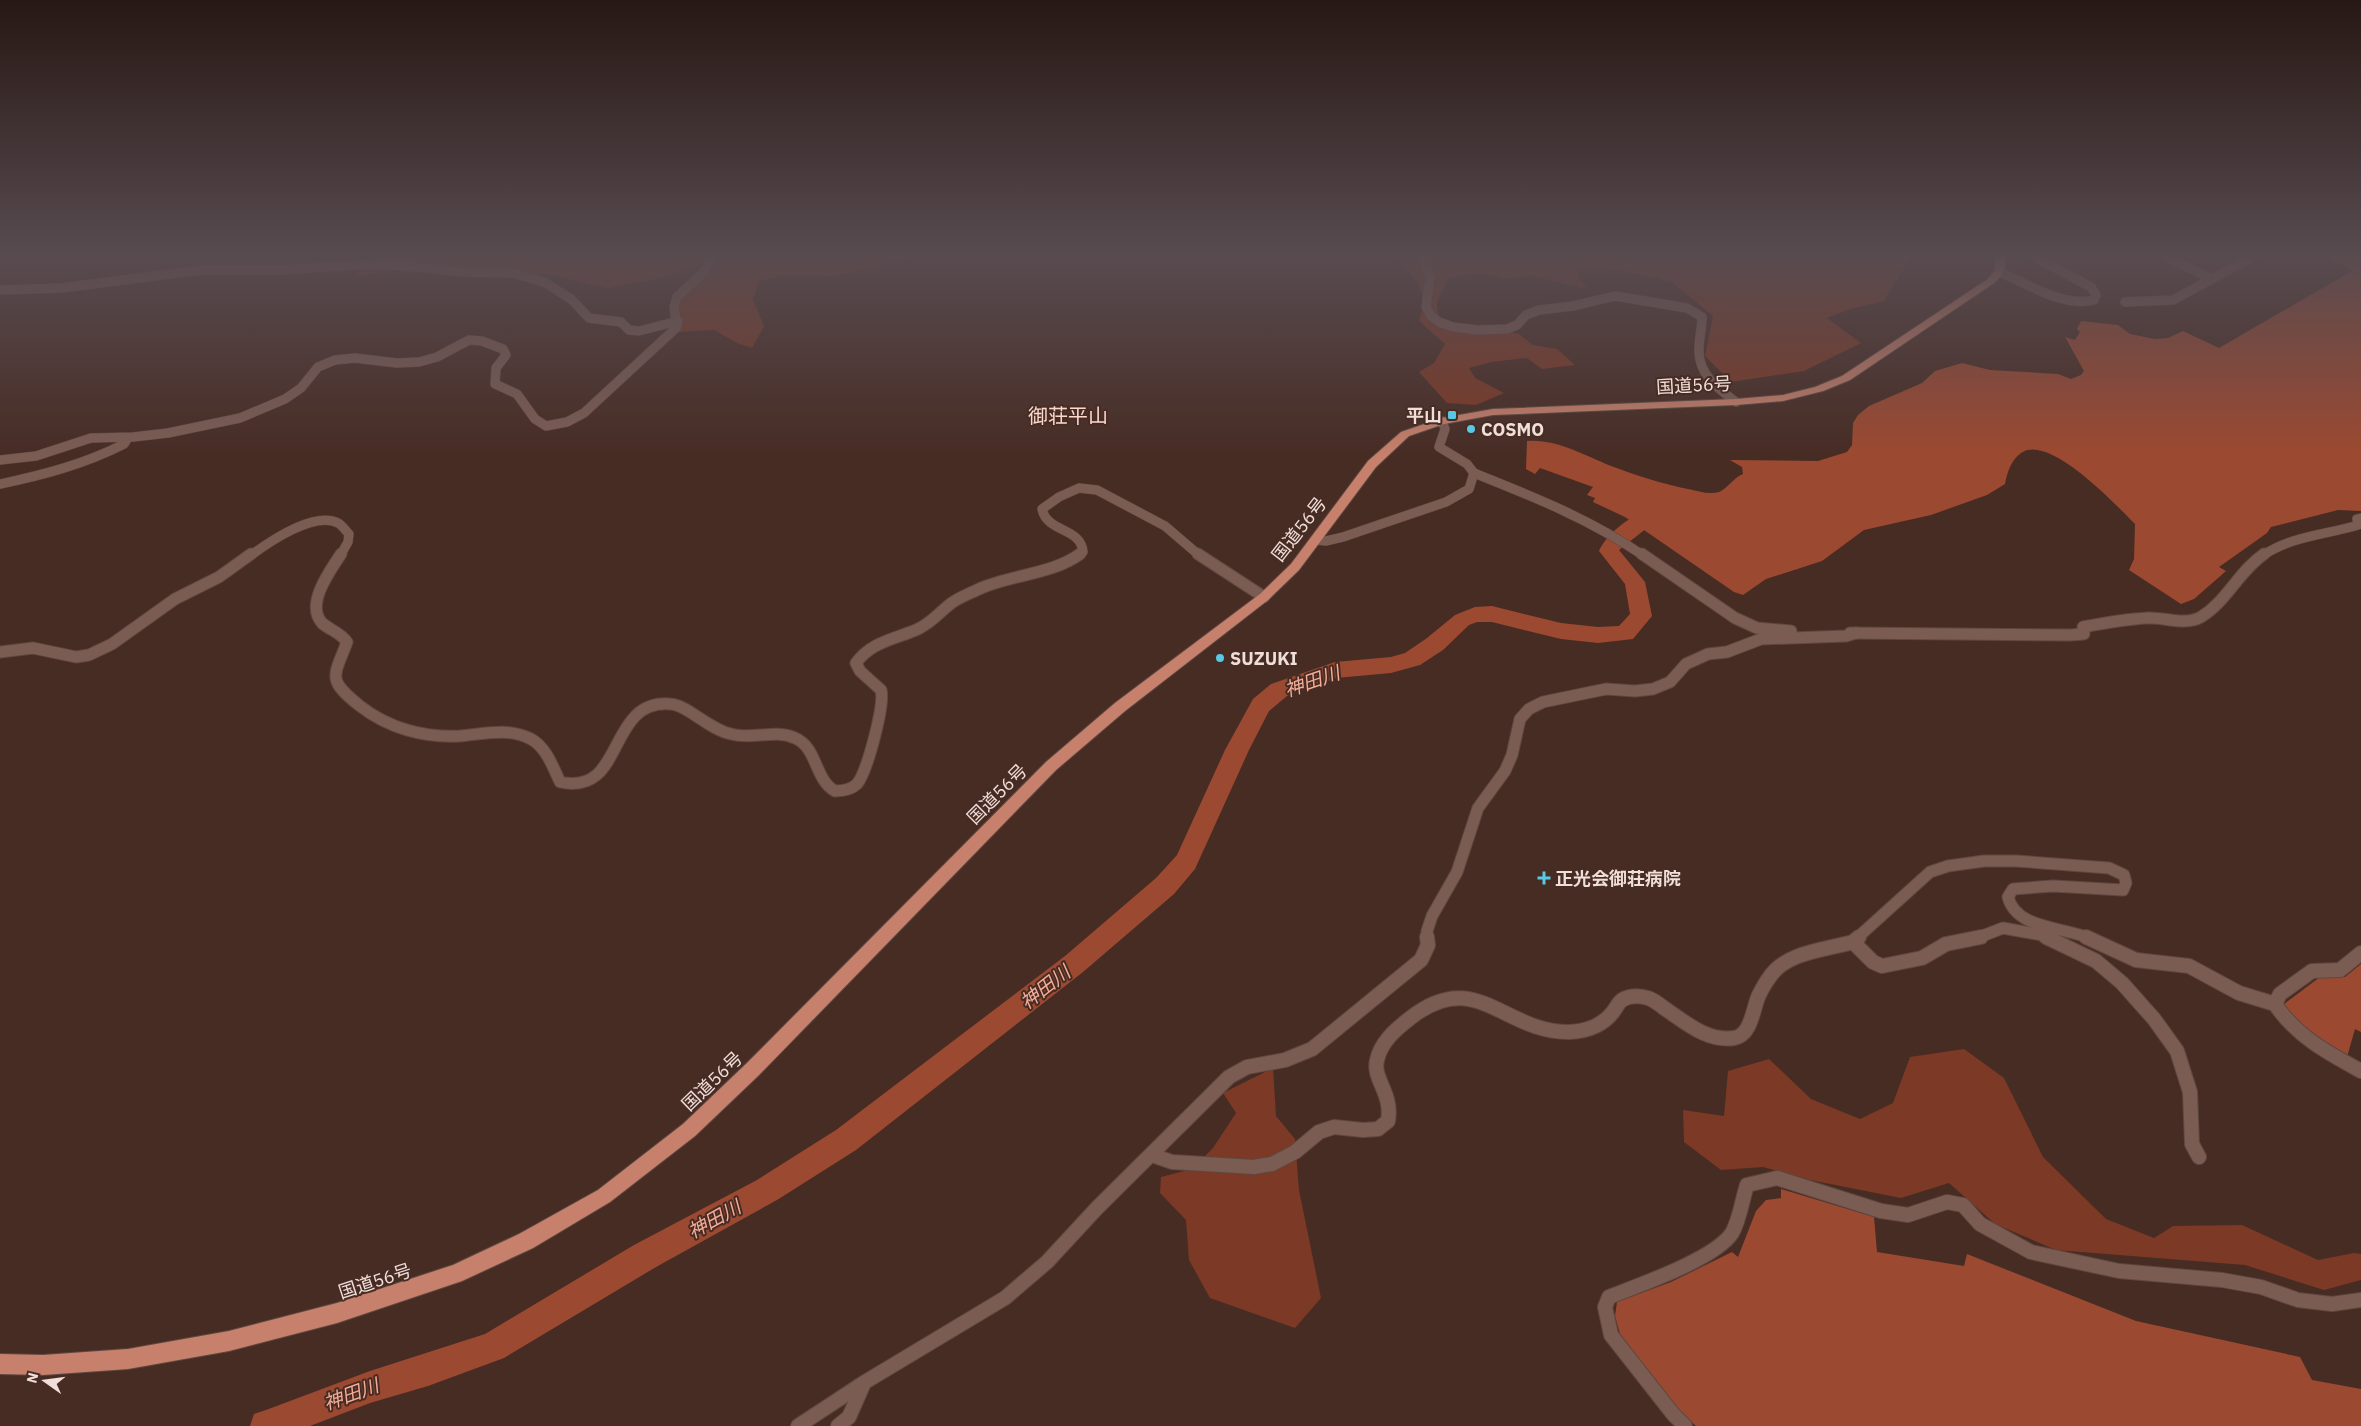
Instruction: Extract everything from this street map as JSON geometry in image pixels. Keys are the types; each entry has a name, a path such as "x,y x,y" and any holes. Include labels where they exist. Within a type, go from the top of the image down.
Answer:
{"highway":[{"name":"国道56号","path":"0,1364 43,1365 128,1359 229,1341 337,1312 455,1274 526,1241 604,1196 696,1124 1051,766 1120,707 1264,597 1295,567 1372,464 1405,434 1442,421 1493,412 1736,402 1783,398 1819,389 1846,378 1930,322"}],"street":[{"path":"617,322 621,322 629,330 639,331 674,322"},
{"path":"0,460 22,460 45,456 91,438 122,438 191,430 271,407 287,398 319,367 338,359 352,358 392,363 423,360 438,357 462,343 472,340 485,342 503,349 506,355 497,365 494,376 495,384 501,388 516,392 522,398 530,417 538,423 546,426 557,424 584,413 667,338 677,327 678,322"},
{"path":"1441,322 1453,327 1477,330 1507,329 1520,322"},
{"path":"1702,322 1703,332 1699,349 1701,367 1708,381 1736,402"},
{"path":"1442,421 1445,429 1439,447 1468,464 1474,473 1585,519 1620,539 1735,618 1757,628 1779,631 1823,630 1856,633 2070,635 2084,634 2083,627 2114,621 2154,618 2185,620 2199,618 2267,552 2280,544 2303,536 2350,528 2358,525 2356,519 2361,518"},
{"path":"0,484 50,472 93,458 124,444 126,441 122,438"},
{"path":"1316,540 1326,541 1343,537 1446,502 1462,495 1469,489 1474,473"},
{"path":"0,652 36,648 76,657 87,656 117,641 176,598 222,574 280,535 304,524 332,521 342,524 349,534 348,542 318,596 315,608 317,617 330,629 344,636 347,642 336,665 335,677 339,686 367,712 382,721 410,732 432,735 506,733 530,738 537,743 549,758 560,782 573,785 604,769 622,732 632,717 643,709 664,703 681,706 691,711 705,724 735,735 786,734 800,740 813,755 819,775 826,786 835,791 844,791 855,785 866,767 882,708 881,689 857,668 856,663 860,655 883,642 926,625 955,601 998,581 1068,563 1078,556 1083,552 1084,547 1081,541 1053,526 1042,515 1042,509 1059,497 1078,488 1096,490 1165,526 1205,560 1264,597"},
{"path":"798,1426 865,1382 1005,1298 1047,1262 1210,1093 1229,1077 1247,1067 1285,1060 1312,1049 1421,960 1428,945 1428,931 1432,916 1457,872 1478,808 1505,771 1512,755 1520,719 1529,709 1543,702 1606,689 1635,692 1653,689 1670,682 1686,664 1708,654 1727,652 1762,639 1846,636 1856,633"},
{"path":"1152,1155 1172,1162 1254,1167 1272,1164 1295,1152 1319,1132 1334,1128 1378,1129 1388,1121 1390,1105 1379,1078 1376,1062 1382,1046 1391,1033 1428,1004 1444,998 1458,997 1480,1002 1536,1026 1565,1032 1589,1029 1608,1019 1622,1000 1637,996 1651,999 1701,1033 1718,1039 1736,1038 1748,1028 1759,995 1770,976 1786,960 1852,942 1930,872 1948,866 1984,861 2016,861 2109,868 2124,875 2126,883 2123,890 2096,890 2033,884 2013,889 2008,898 2011,908 2020,916 2033,922 2054,926 2083,936 2116,953 2138,961 2190,966 2228,988 2261,1002 2275,1004 2280,1012 2315,1046 2361,1071"},
{"path":"1852,942 1873,962 1882,966 1922,958 1946,944 1978,938 2003,928 2042,935 2096,961 2154,1019 2177,1051 2190,1092 2192,1144 2199,1157"},
{"path":"2275,1004 2280,994 2312,971 2340,970 2361,953"},
{"path":"1685,1426 1673,1414 1611,1335 1605,1307 1609,1296 1663,1275 1724,1244 1732,1234 1747,1185 1777,1178 1881,1210 1908,1215 1947,1202 1963,1205 1980,1224 2031,1252 2119,1271 2222,1280 2261,1287 2298,1300 2332,1304 2361,1300"},
{"path":"838,1426 848,1416 865,1382"}],"shaded area":[{"path":"675,322 762,322 764,326 752,348 737,343 714,330 677,332"},
{"path":"1420,322 1444,322 1452,330 1477,335 1502,330 1519,334 1533,345 1557,349 1575,365 1542,369 1527,358 1491,362 1469,368 1475,378 1504,393 1476,405 1447,403 1419,372 1434,363 1445,344"},
{"path":"1712,322 1832,322 1861,343 1804,371 1731,382 1705,356"},
{"path":"2081,322 2118,325 2130,334 2155,339 2168,338 2183,331 2219,348 2265,322 2361,322 2361,511 2338,510 2271,527 2267,533 2219,567 2226,571 2194,599 2181,604 2129,570 2134,559 2135,524 2114,502 2082,474 2048,453 2033,450 2021,453 2010,467 2005,484 1987,495 1931,515 1864,530 1822,561 1766,579 1743,595 1734,592 1625,517 1593,502 1595,498 1587,495 1593,487 1540,468 1535,474 1526,469 1527,441 1538,441 1560,445 1611,466 1659,482 1704,492 1719,492 1743,474 1742,467 1730,460 1818,461 1847,452 1852,445 1853,423 1858,415 1869,406 1922,383 1935,371 1962,363 1990,370 2058,374 2071,379 2081,375 2084,371 2065,337 2075,340 2080,332 2077,329"},
{"path":"2361,964 2361,1032 2355,1029 2347,1057 2329,1048 2302,1028 2288,1012 2284,1004 2320,977 2345,977"},
{"path":"1964,1049 2004,1078 2043,1157 2106,1219 2154,1238 2173,1226 2242,1225 2318,1260 2354,1253 2361,1254 2361,1280 2324,1290 2245,1265 2056,1250 1995,1224 1949,1183 1901,1198 1810,1180 1763,1167 1721,1170 1684,1142 1683,1110 1724,1116 1728,1071 1769,1059 1811,1099 1860,1119 1893,1103 1910,1057"},
{"path":"1273,1068 1276,1116 1295,1139 1299,1190 1321,1298 1295,1328 1210,1298 1189,1260 1186,1220 1160,1193 1161,1177 1192,1169 1213,1148 1236,1113 1223,1093"},
{"path":"1781,1189 1874,1217 1877,1252 1964,1266 1967,1254 2136,1321 2300,1357 2312,1380 2361,1389 2361,1426 1696,1426 1672,1403 1620,1334 1615,1316 1617,1302 1671,1282 1732,1252 1738,1257 1756,1211 1766,1200 1781,1198"}],"waterway":[{"name":"神田川","path":"266,1426 370,1387 428,1370 493,1347 645,1256 767,1190 846,1140 1074,964 1165,886 1186,862 1237,750 1261,705 1279,690 1335,670 1391,665 1412,659 1435,644 1462,620 1475,615 1492,614 1561,631 1598,635 1625,634 1641,616 1635,582 1609,551 1612,544 1645,519"}],"place":[{"name":"平山","path":"1452,415"},
{"name":"COSMO","path":"1471,429"},
{"name":"SUZUKI","path":"1220,658"},
{"name":"正光会御荘病院","path":"1544,878"}],"district":[{"name":"御荘平山","path":"1068,415"}]}
